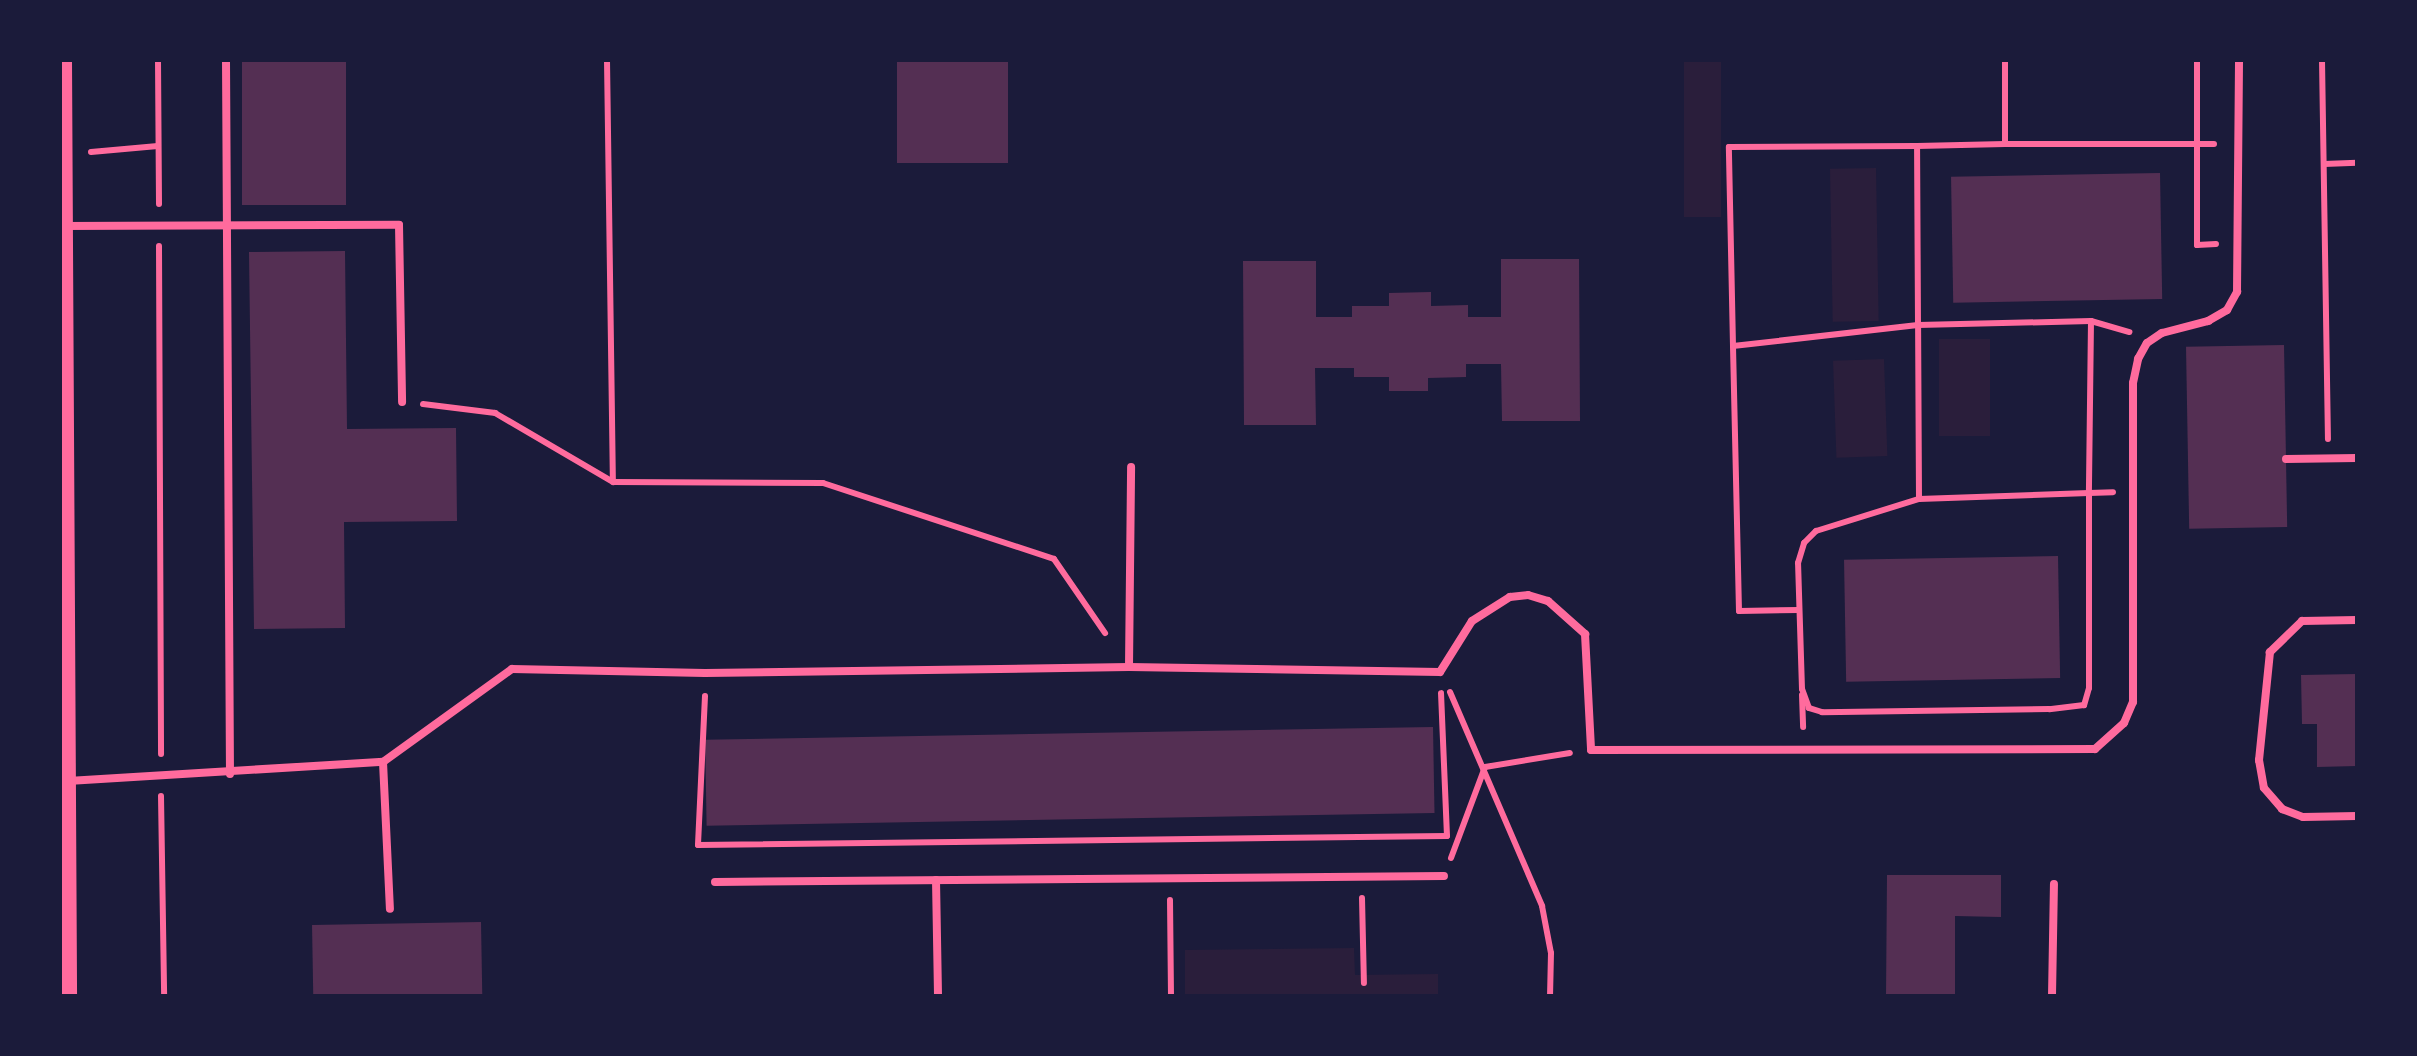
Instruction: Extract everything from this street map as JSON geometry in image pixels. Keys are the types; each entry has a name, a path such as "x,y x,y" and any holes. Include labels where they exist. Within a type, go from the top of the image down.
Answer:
{"street":[{"path":"63,60 68,996"}],"lane":[{"path":"226,60 230,774"},
{"path":"67,782 383,762 512,669 706,673 1129,667 1440,672 1472,621 1492,606 1528,595 1548,602 1585,634 1591,750 2095,749 2124,723 2134,702 2132,384 2147,343 2162,333 2208,320 2227,310 2236,292 2239,60"},
{"path":"64,226 399,225 402,402"},
{"path":"2286,459 2357,458"},
{"path":"1129,667 1131,467"},
{"path":"2357,620 2302,622 2270,652 2259,760 2264,788 2282,809 2303,816 2357,816"},
{"path":"383,762 390,909"},
{"path":"714,882 1444,876"},
{"path":"936,880 938,996"},
{"path":"2052,996 2054,884"}],"path":[{"path":"158,60 164,996"},
{"path":"606,60 613,482"},
{"path":"2004,144 2005,60"},
{"path":"2197,60 2197,245"},
{"path":"2322,60 2328,458"},
{"path":"1800,610 1738,611 1729,147 2240,143"},
{"path":"63,154 159,146"},
{"path":"1917,146 1920,500"},
{"path":"2324,164 2357,163"},
{"path":"1802,688 1809,708 1822,712 2084,705 2088,688 2091,321"},
{"path":"1732,346 1918,324 2091,321 2120,326"},
{"path":"402,402 495,413 613,482 822,483 1054,559 1129,667"},
{"path":"1805,751 1798,564 1804,544 1816,531 1920,500 2089,493"},
{"path":"706,673 698,845 1448,836 1440,672"},
{"path":"1440,672 1486,767 1542,906 1551,954 1550,996"},
{"path":"1486,767 1591,750"},
{"path":"1444,876 1486,767"},
{"path":"1362,877 1364,984"},
{"path":"1170,878 1172,996"}],"shaded area":[{"path":"1684,60 1721,60 1721,217 1684,217"},
{"path":"1876,168 1879,321 1833,322 1830,169"},
{"path":"1939,339 1990,339 1990,436 1939,436"},
{"path":"1884,359 1887,456 1836,458 1833,361"},
{"path":"1354,948 1355,975 1438,974 1438,996 1185,996 1185,950"}],"building":[{"path":"242,60 346,60 346,205 242,205"},
{"path":"897,60 1008,60 1008,163 897,163"},
{"path":"2160,173 2162,299 1953,303 1951,177"},
{"path":"345,251 347,429 456,428 457,521 344,522 345,628 254,629 249,252"},
{"path":"1501,259 1579,259 1580,421 1502,421 1501,364 1466,364 1466,377 1428,378 1428,391 1389,391 1389,377 1354,377 1354,368 1315,368 1316,425 1244,425 1243,261 1316,261 1316,317 1352,317 1352,306 1389,306 1389,293 1431,292 1431,306 1468,305 1468,317 1501,317"},
{"path":"2284,345 2287,527 2189,529 2186,347"},
{"path":"2058,556 2060,678 1846,682 1844,560"},
{"path":"2357,674 2357,766 2317,767 2317,724 2302,724 2301,675"},
{"path":"1433,727 1435,813 707,826 705,740"},
{"path":"1887,875 2001,875 2001,917 1955,916 1955,996 1886,996"},
{"path":"481,922 482,996 313,996 312,925"}]}
